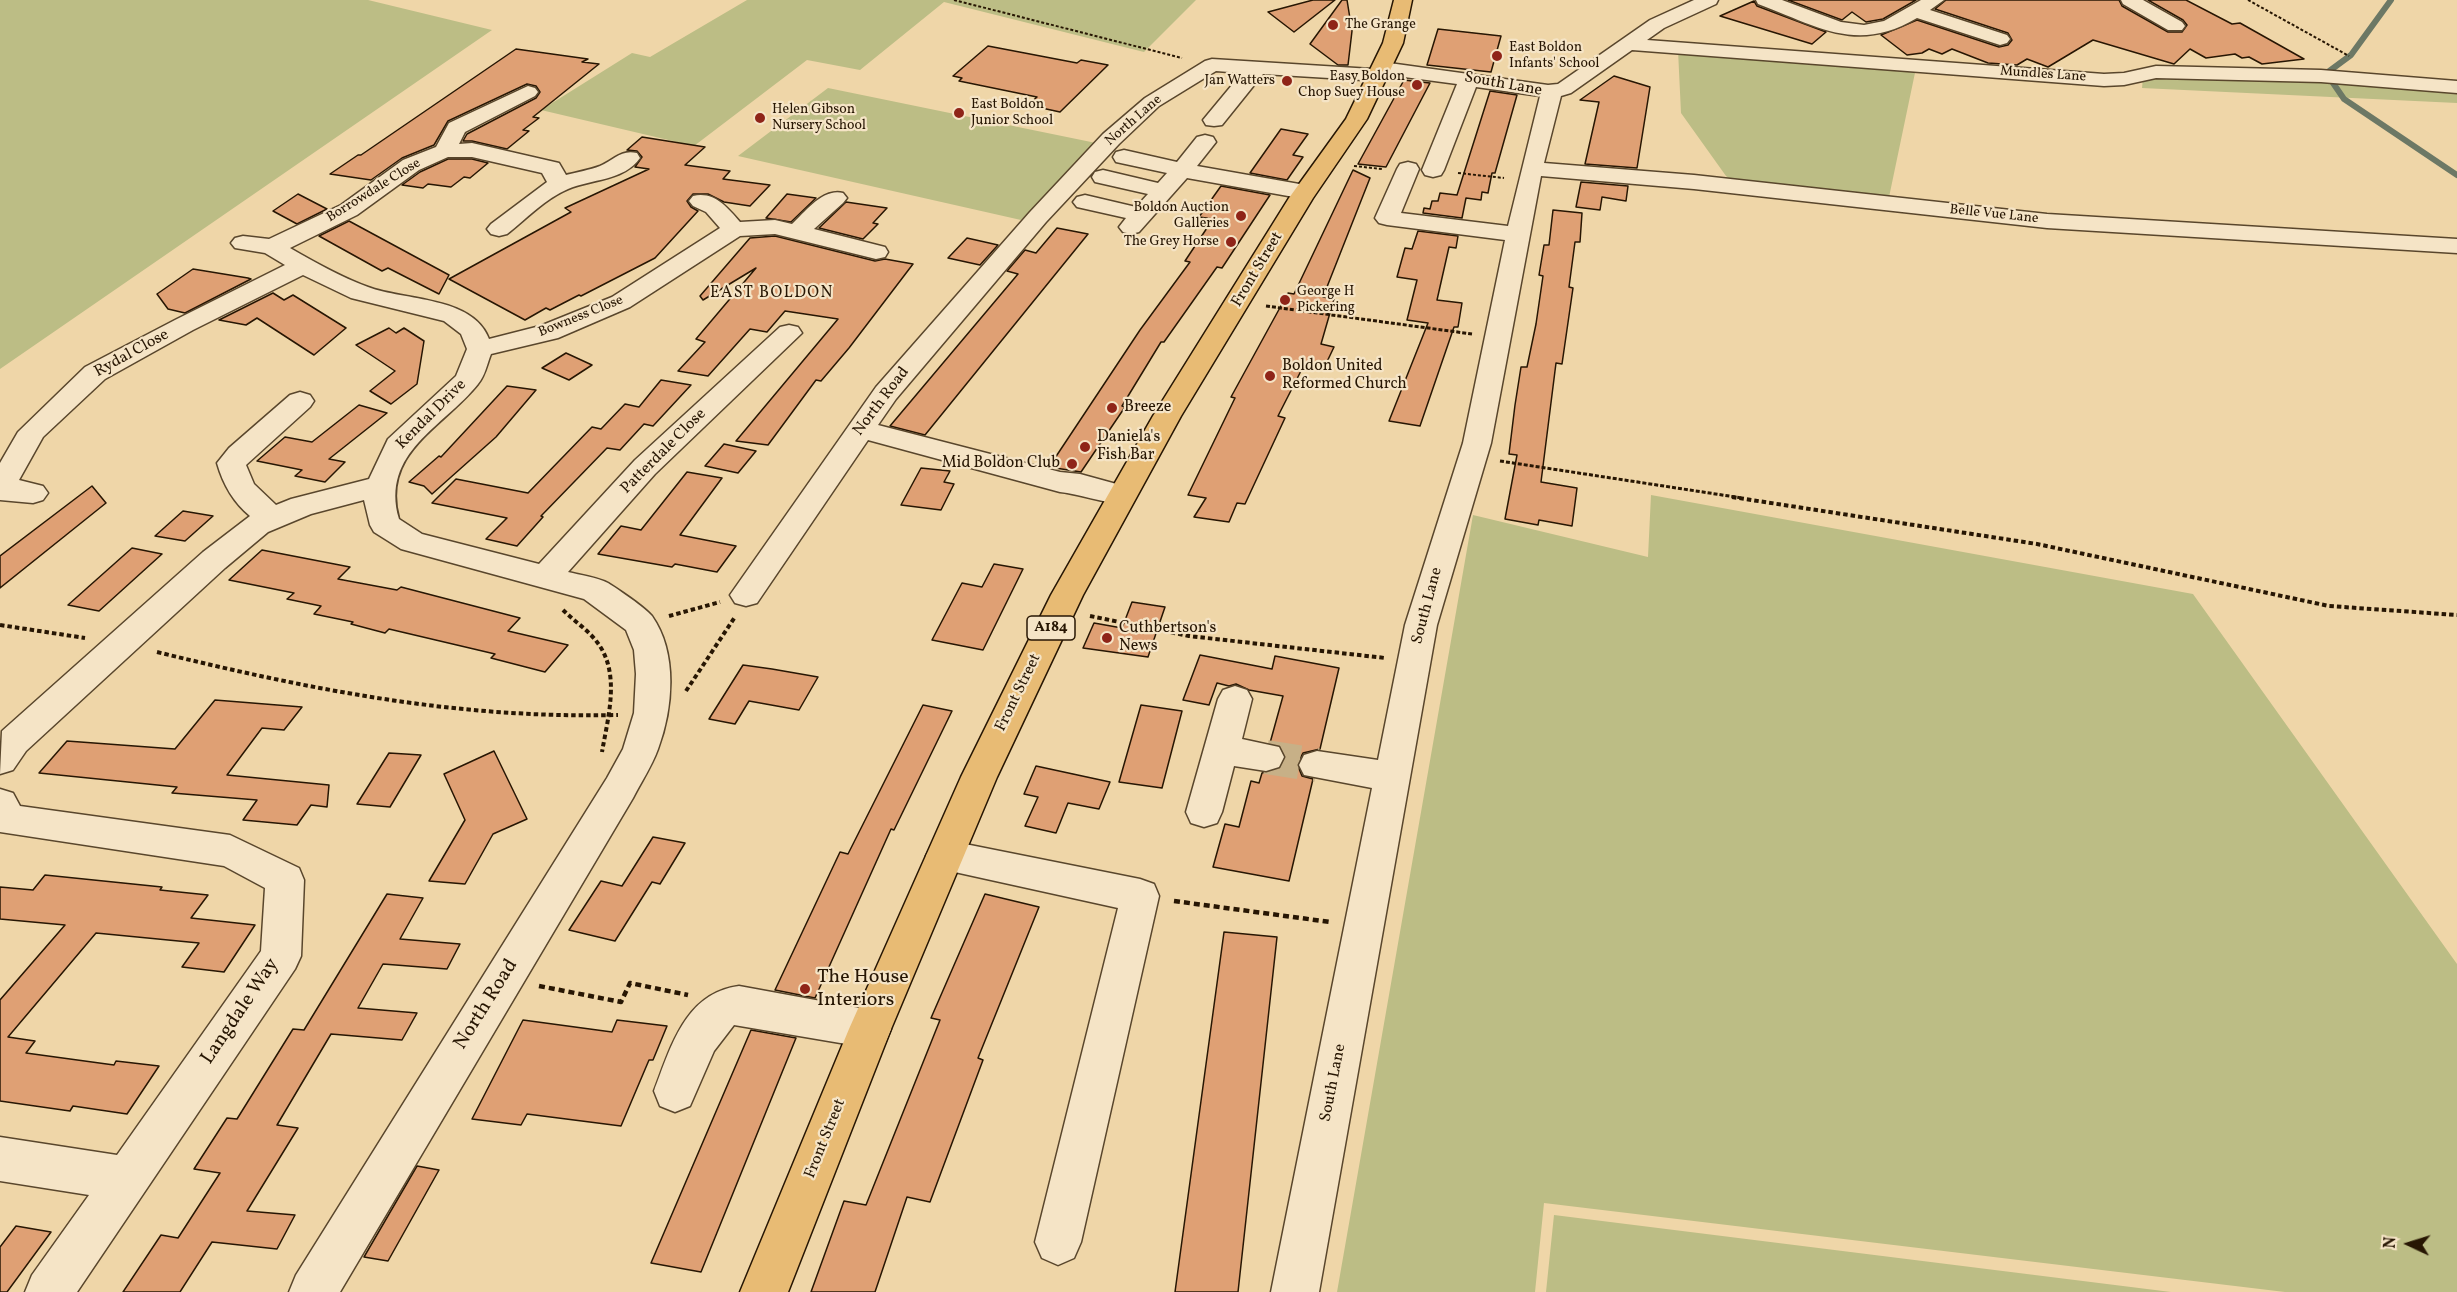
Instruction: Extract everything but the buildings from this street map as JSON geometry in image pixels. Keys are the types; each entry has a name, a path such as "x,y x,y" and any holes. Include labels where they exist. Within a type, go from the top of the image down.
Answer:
{"main road":[{"name":"Front Street","path":"764,1292 870,1029 979,777 1060,609 1121,495 1167,416 1305,192 1356,119 1393,43 1403,0"}],"street":[{"path":"1765,0 1847,30 1856,31 1878,30 1935,0"},
{"path":"2130,0 2175,26"},
{"path":"1548,90 1564,89 1657,24 1701,1"},
{"path":"1913,11 2000,39"},
{"name":"Mundles Lane","path":"1628,44 2104,80 2168,72 2320,76 2457,87"},
{"path":"1212,65 1257,68"},
{"name":"North Lane","path":"1034,222 1111,139 1152,102 1212,65"},
{"path":"1214,120 1257,68"},
{"name":"South Lane","path":"1257,68 1381,71 1469,79 1548,90 1551,95 1532,169 1473,456 1421,625 1295,1292"},
{"path":"1433,170 1469,79"},
{"path":"444,151 456,128 528,93"},
{"path":"1085,202 1136,221 1205,142"},
{"name":"Borrowdale Close","path":"273,248 349,210 411,165 444,151 472,150 551,168 560,184"},
{"path":"1124,157 1305,192"},
{"path":"499,229 547,191 560,184 597,176 629,158"},
{"path":"1408,169 1387,218 1518,234"},
{"name":"Belle Vue Lane","path":"1532,169 1694,182 2047,221 2457,246"},
{"path":"1103,177 1162,191"},
{"path":"798,231 835,198"},
{"path":"701,201 714,207 734,229 775,227 876,252"},
{"name":"North Road","path":"746,596 886,393 1034,222"},
{"name":"Bowness Close","path":"480,349 549,332 621,303 734,229"},
{"path":"243,243 273,248 303,266 360,293 453,315 473,330 480,349"},
{"name":"Rydal Close","path":"0,489 33,432 95,374 184,325 303,266"},
{"name":"Patterdale Close","path":"546,576 645,467 789,333"},
{"name":"Kendal Drive","path":"480,349 468,379 398,445 381,486 379,503 385,525 412,542 595,590 639,623 651,650 653,674 651,713"},
{"path":"273,518 255,505 237,486 231,463 254,440 280,422 300,401"},
{"path":"861,429 1060,482 1080,484 1121,495"},
{"path":"0,760 14,741 214,560 257,525 302,506 381,486"},
{"path":"0,489 33,493"},
{"path":"1204,812 1235,699"},
{"name":"North Road","path":"313,1292 620,788 640,750 651,713"},
{"path":"1221,750 1266,757"},
{"path":"1317,765 1392,777"},
{"name":"Langdale Way","path":"0,804 9,820 230,851 285,880 281,956 49,1292"},
{"path":"945,856 1140,896 1058,1242"},
{"path":"675,1091 691,1052 706,1026 723,1008 739,1005 870,1029"},
{"path":"0,1158 127,1179"}],"path":[{"path":"954,0 1212,65"},
{"path":"2248,0 2346,54"},
{"path":"1238,302 1498,338"},
{"path":"1473,456 2037,544 2329,606 2457,615"},
{"path":"639,623 746,596"},
{"path":"0,625 122,643 226,669 435,707 528,716 609,715 651,713 670,708 680,700 733,621 746,596"},
{"path":"559,607 600,645 609,667 613,690 600,760"},
{"path":"1060,609 1189,636 1414,661"},
{"path":"1140,896 1364,926"},
{"path":"502,979 621,1002 630,983 739,1005"}],"green space":[{"path":"0,0 368,0 492,30 0,369"},
{"path":"747,0 1196,0 1144,52 944,2 860,70 807,60 694,146 541,110 632,53 650,57"},
{"path":"1678,50 1916,68 1888,202 1736,183 1726,176 1681,113"},
{"path":"2157,73 2457,89 2457,103 2142,88 2143,78"},
{"path":"828,88 1096,143 1021,220 738,156"},
{"path":"1651,495 2193,594 2457,964 2457,1292 2285,1292 1544,1203 1535,1292 1337,1292 1473,515 1648,557"},
{"path":"1554,1215 2171,1292 1546,1292"}],"waterway":[{"path":"2328,72 2351,55 2391,0"},
{"path":"2333,83 2344,99 2457,175"}],"tunnel":[{"path":"1266,757 1317,765"}],"place":[{"name":"The Grange","path":"1333,25"},
{"name":"East Boldon Infants' School","path":"1497,56"},
{"name":"Jan Watters","path":"1287,81"},
{"name":"Easy Boldon Chop Suey House","path":"1417,85"},
{"name":"East Boldon Junior School","path":"959,113"},
{"name":"Helen Gibson Nursery School","path":"760,118"},
{"name":"Boldon Auction Galleries","path":"1241,216"},
{"name":"The Grey Horse","path":"1231,242"},
{"name":"George H Pickering","path":"1285,300"},
{"name":"Boldon United Reformed Church","path":"1270,376"},
{"name":"Breeze","path":"1112,408"},
{"name":"Daniela's Fish Bar","path":"1085,447"},
{"name":"Mid Boldon Club","path":"1072,464"},
{"name":"Cuthbertson's News","path":"1107,638"},
{"name":"The House Interiors","path":"805,989"}],"district":[{"name":"EAST BOLDON","path":"772,294"}]}
